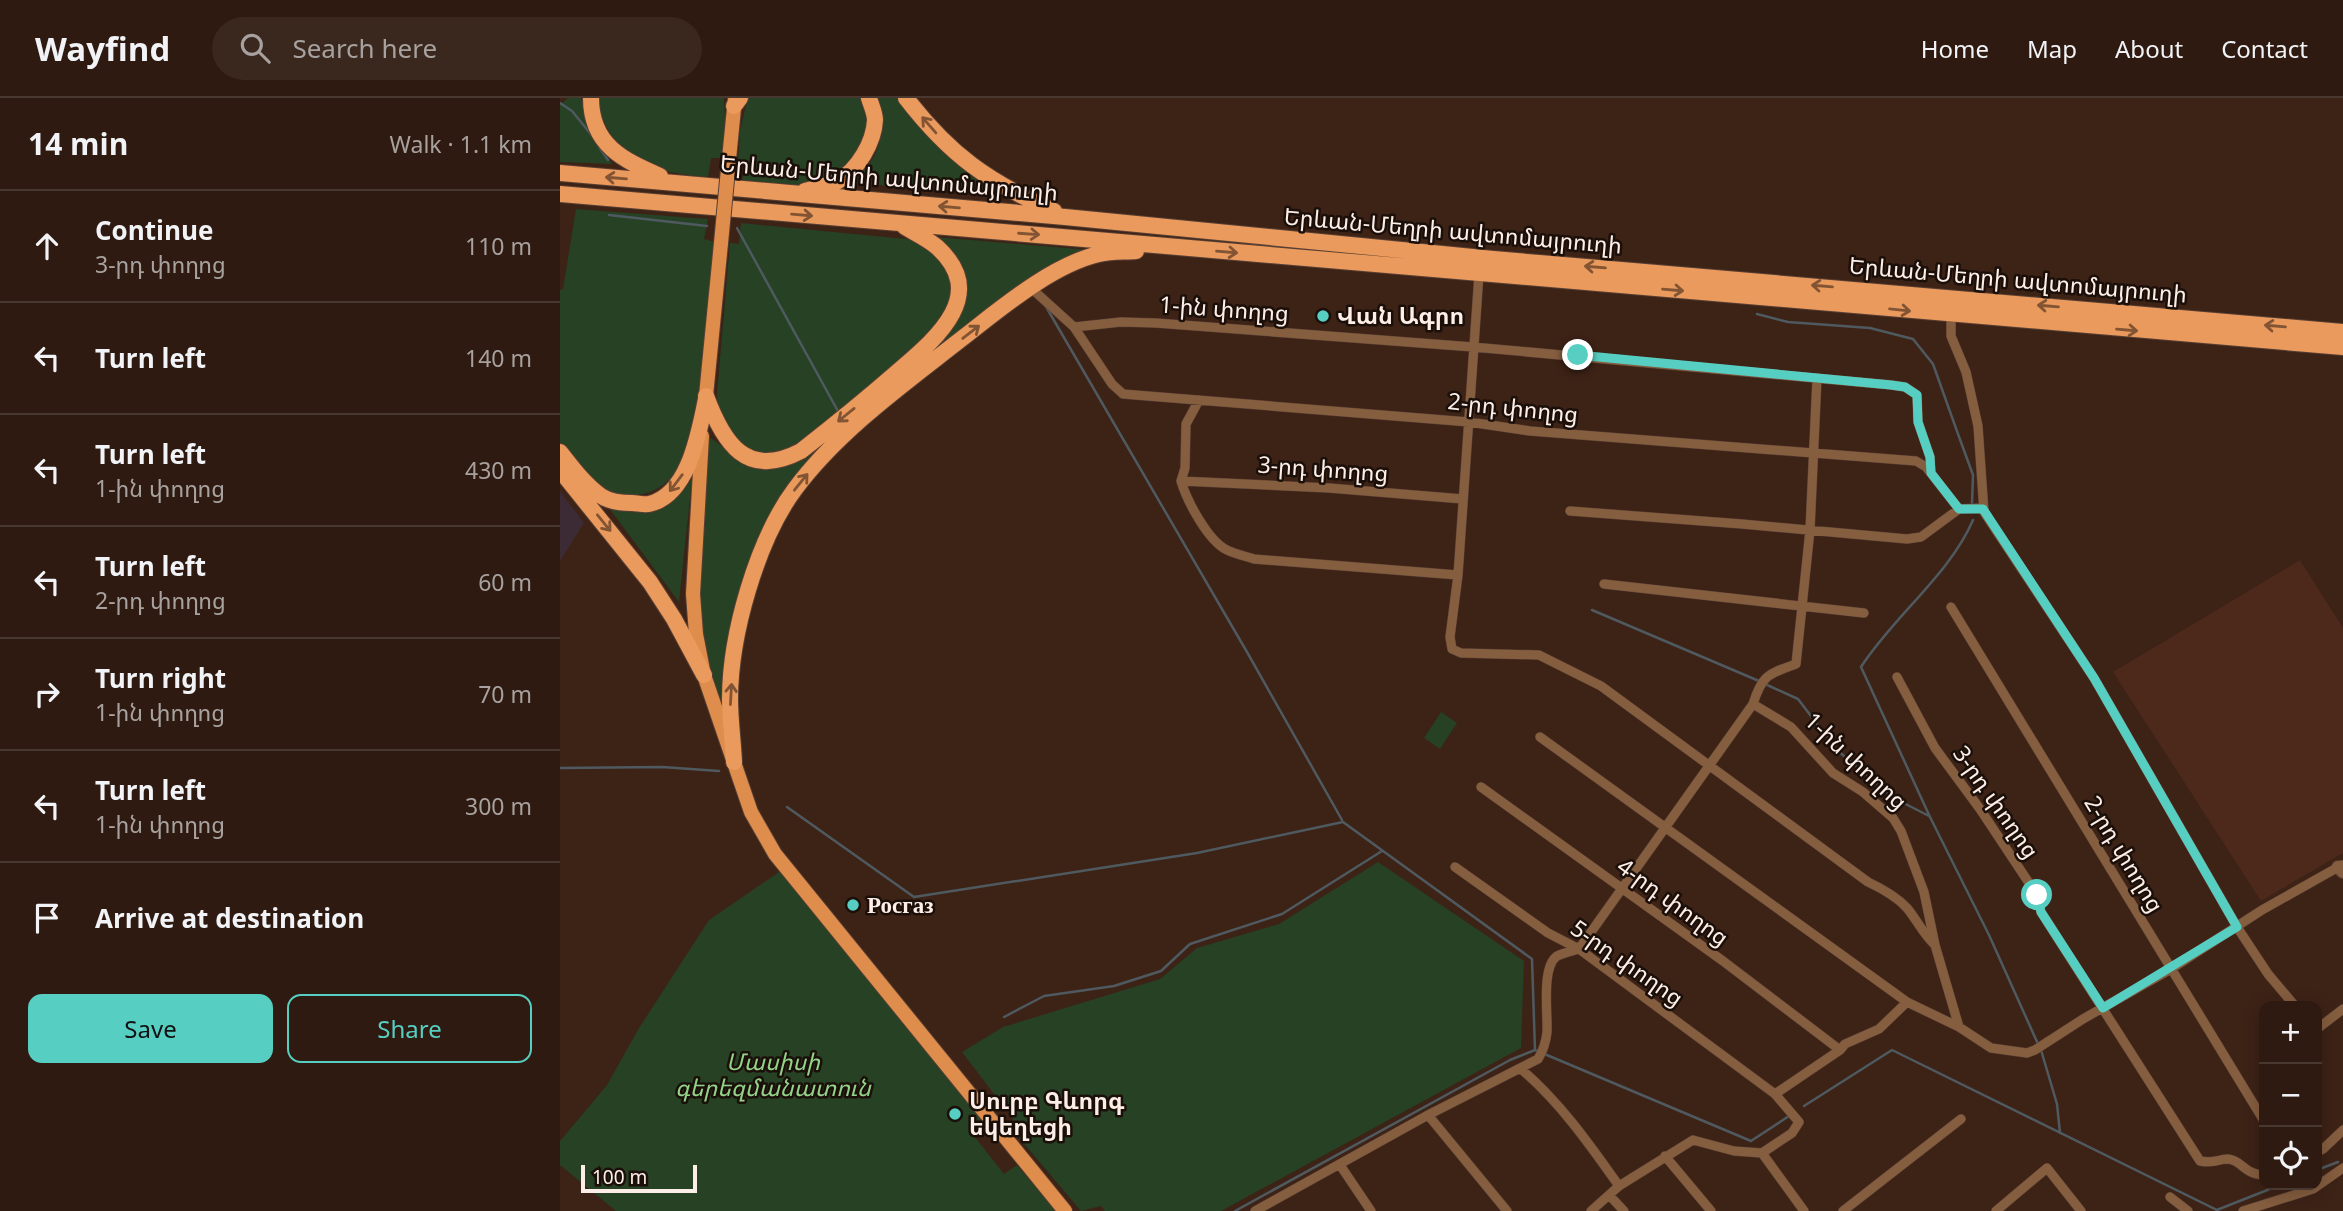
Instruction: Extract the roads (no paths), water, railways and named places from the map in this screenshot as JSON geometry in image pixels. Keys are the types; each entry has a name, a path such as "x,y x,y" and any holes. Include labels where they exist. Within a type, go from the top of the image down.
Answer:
{"highway":[{"path":"591,98 600,137 608,147 634,166 676,183"},
{"path":"796,194 838,181 863,156 870,141 875,118 869,98"},
{"path":"906,98 927,124 969,164 1001,186 1065,217"},
{"name":"Երևան-Մեղրի ավտոմայրուղի","path":"560,173 1065,217 1480,258 2343,332"},
{"name":"Երևան-Մեղրի ավտոմայրուղի","path":"560,194 2343,347"},
{"path":"706,396 722,435 738,451 757,460 777,461 800,452 907,363 943,331 953,315 957,300 957,283 953,268 935,245 901,224"},
{"path":"734,762 730,698 744,599 763,547 793,490 823,456 885,400 1004,306 1070,264 1100,254 1142,250 1159,245"},
{"path":"560,452 592,489 604,498 622,503 649,504 667,494 694,452 706,396"},
{"path":"560,470 650,582 681,631 704,675"}],"main road":[{"path":"735,100 697,495 693,594 696,634 704,675 751,812 775,854 1065,1211"}],"street":[{"path":"1479,274 1458,575 1450,638 1452,649 1461,653 1539,655 1601,686 1868,882 1889,892 1907,909 1935,945 1959,1027"},
{"name":"2-րդ փողոց","path":"1031,288 1074,327 1112,384 1123,394 1469,422 1530,431 1916,461 1931,473 1959,509"},
{"path":"1951,315 1951,335 1966,372 1978,426 1983,509 2094,678 2237,927 2268,974 2291,1001"},
{"name":"1-ին փողոց","path":"1074,327 1156,323 1578,355 1905,387 1917,395 1918,422 1930,457 1931,473"},
{"path":"1255,1211 1428,1115 1521,1069 1540,1055 1547,1035 1546,996 1550,964 1558,956 1579,949 1753,704 1758,685 1766,675 1796,664 1810,530 1817,378"},
{"path":"1199,400 1186,424 1185,468 1181,481 1187,501 1217,543 1226,550 1254,559 1458,575"},
{"name":"3-րդ փողոց","path":"1181,481 1329,488 1463,499"},
{"path":"1570,511 1907,540 1921,537 1959,509 1983,509"},
{"path":"1604,584 1864,613"},
{"name":"2-րդ փողոց","path":"1951,607 2259,1113"},
{"name":"3-րդ փողոց","path":"1897,677 1935,748 1980,809 2037,895 2041,912 2200,1161 2213,1164 2227,1159 2237,1162 2247,1172 2259,1174"},
{"name":"1-ին փողոց","path":"1753,704 1791,727 1833,773 1863,792 1893,818 1901,831 1924,892 1935,945"},
{"path":"1540,737 1906,1002 1959,1027 1991,1048 2027,1053 2045,1045 2262,910 2342,867"},
{"name":"4-րդ փողոց","path":"1481,788 1622,888 1840,1050"},
{"name":"5-րդ փողոց","path":"1455,867 1548,933 1579,949 1775,1094 1800,1122 1792,1132 1762,1153"},
{"path":"1775,1094 1845,1044 1879,1029 1906,1002"},
{"path":"2322,1025 2343,1009"},
{"path":"1521,1069 1537,1083 1589,1143 1619,1186"},
{"path":"1428,1115 1507,1211"},
{"path":"1843,1211 1961,1119"},
{"path":"2322,1150 2343,1130"},
{"path":"1591,1211 1619,1186 1693,1140 1734,1151 1762,1153 1804,1211"},
{"path":"1665,1157 1711,1211"},
{"path":"1340,1165 1371,1211"},
{"path":"1996,1211 2047,1168 2081,1211"},
{"path":"2243,1211 2313,1189 2343,1168"},
{"path":"1609,1195 1624,1211"},
{"path":"2170,1197 2188,1211"}],"waterway":[{"path":"560,103 572,111 594,138"},
{"path":"599,147 608,160"},
{"path":"609,215 707,226"},
{"path":"737,228 839,413"},
{"path":"1045,305 1342,820"},
{"path":"1757,314 1788,322 1870,328 1913,339 1933,364 1973,475 1972,503"},
{"path":"1973,520 1950,559 1861,667 2038,1044"},
{"path":"1592,610 1759,681"},
{"path":"1765,684 1798,699 1836,749 1890,796 1929,816"},
{"path":"560,768 662,767 719,771"},
{"path":"787,807 914,897 1197,853 1343,822 1532,959 1535,1050"},
{"path":"1004,1017 1044,996 1114,986 1161,971 1190,944 1282,914 1382,851"},
{"path":"1235,1211 1510,1060 1535,1050 1751,1141 1789,1116"},
{"path":"1804,1106 1892,1050 2217,1210 2267,1190"},
{"path":"2041,1050 2057,1104 2060,1133"},
{"path":"2322,1168 2338,1162"}],"place":[{"name":"Վան Ագրո","path":"1323,316"},
{"name":"Росгаз","path":"853,905"},
{"name":"Սուրբ Գևորգ եկեղեցի","path":"955,1114"}],"park label":[{"name":"Մասիսի գերեզմանատուն","path":"773,1075"}]}
